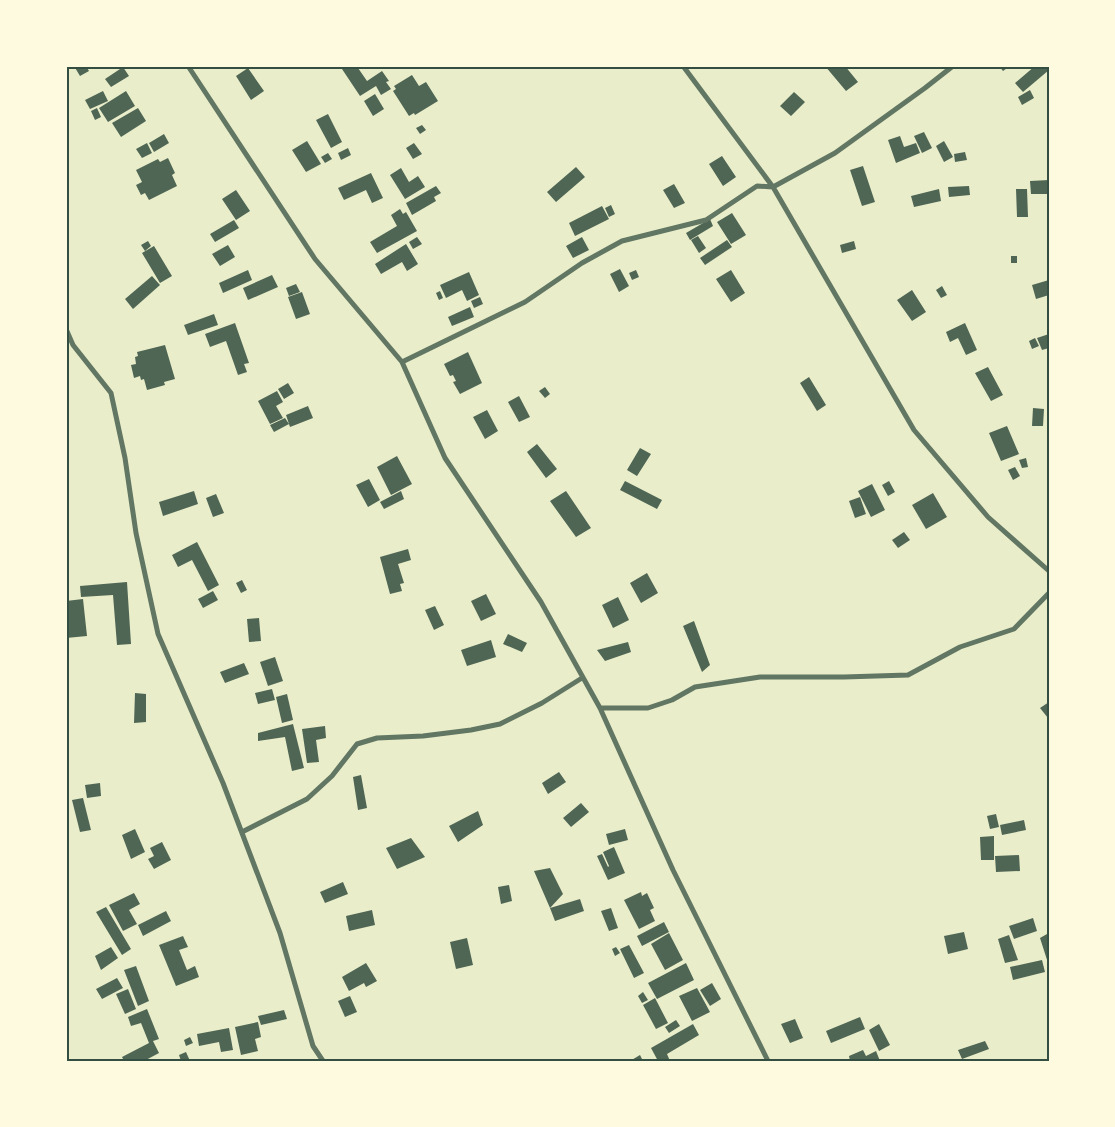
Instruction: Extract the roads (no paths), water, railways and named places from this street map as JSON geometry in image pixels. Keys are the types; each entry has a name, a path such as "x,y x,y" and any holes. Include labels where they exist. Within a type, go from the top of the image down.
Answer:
{"street":[{"path":"188,66 315,259 402,362 445,458 541,602 600,708 674,870 768,1061"},
{"path":"683,66 772,187 914,430 988,518 1049,571"},
{"path":"402,362 525,302 582,263 622,241 706,220 757,186 772,187 836,153 953,66"},
{"path":"66,329 73,345 111,393 125,458 136,533 158,634 223,783 242,832 280,933 314,1046 323,1061"},
{"path":"600,708 648,708 672,700 695,687 760,677 908,675 960,647 1014,629 1049,593"},
{"path":"242,832 307,800 332,776 357,744 377,738 423,736 500,724 542,703 582,678"}]}
